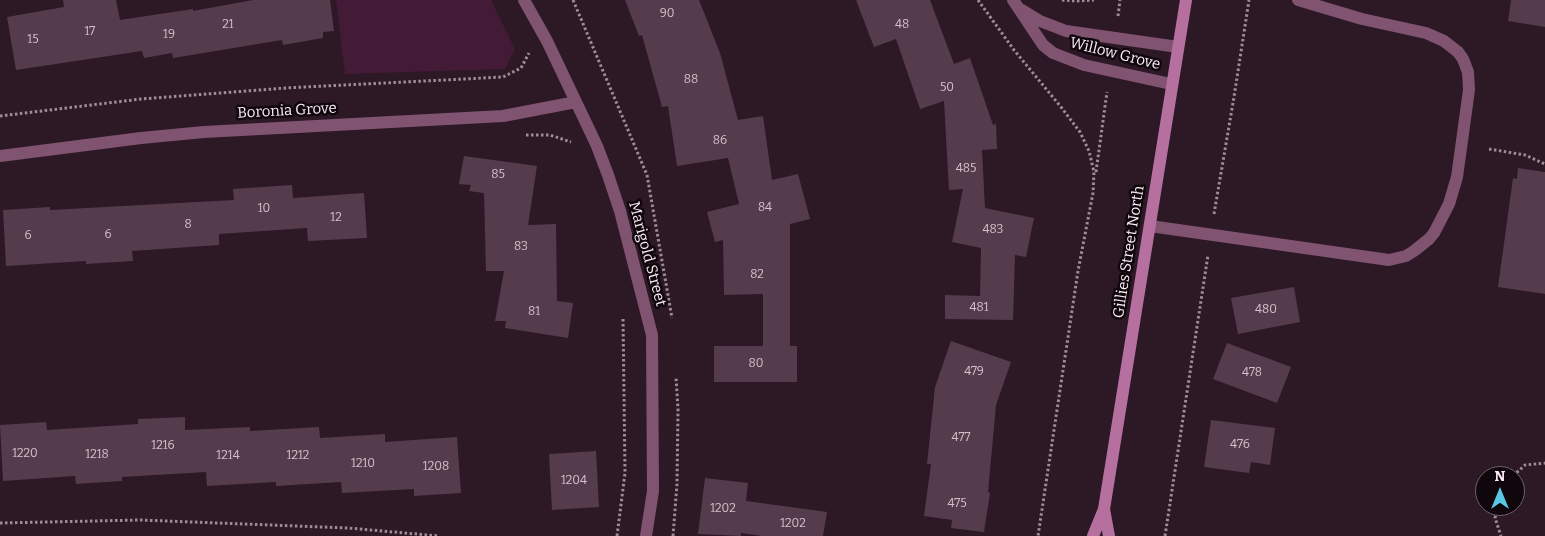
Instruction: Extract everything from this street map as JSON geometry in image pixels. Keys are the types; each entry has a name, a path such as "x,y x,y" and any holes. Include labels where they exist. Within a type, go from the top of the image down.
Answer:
{"main road":[{"name":"Gillies Street North","path":"1093,536 1104,509 1186,0"},
{"name":"Gillies Street North","path":"1104,509 1109,536"}],"street":[{"name":"Marigold Street","path":"524,0 547,41 597,146 620,211 652,335 653,491 646,536"},
{"path":"1150,226 1389,260 1406,256 1429,239 1449,204 1457,177 1468,96 1468,72 1462,56 1444,41 1426,33 1362,19 1298,0"},
{"name":"Willow Grove","path":"1015,3 1025,13 1066,31 1178,48"},
{"name":"Willow Grove","path":"1015,3 1043,44 1053,53 1084,65 1171,84"},
{"name":"Boronia Grove","path":"0,156 131,139 204,132 502,116 576,102"}],"path":[{"path":"573,0 621,112"},
{"path":"978,0 1014,50 1080,132 1089,151 1094,172 1093,194 1078,271 1038,536"},
{"path":"1062,0 1094,0"},
{"path":"1165,536 1249,0"},
{"path":"0,116 141,99 286,88 503,77 521,68 530,51"},
{"path":"1489,149 1526,155 1545,164"},
{"path":"617,536 625,473 623,310"},
{"path":"1524,466 1545,463"},
{"path":"1496,516 1501,536"},
{"path":"0,523 140,520 348,528 439,536"}],"shaded area":[{"path":"336,0 491,0 515,49 505,69 345,74"}],"building":[{"path":"63,0 116,0 120,20 193,9 193,11 253,0 330,0 334,31 323,32 323,38 283,45 282,40 173,58 172,53 144,58 142,51 16,70 7,17 64,7"},
{"path":"625,0 699,0 720,53 738,120 763,116 772,180 798,174 810,219 790,224 790,346 797,346 797,382 714,382 714,346 763,346 763,294 724,295 723,240 715,242 707,212 739,204 728,158 677,166 668,106 662,107 642,35 639,36"},
{"path":"856,0 930,0 954,64 970,58 993,125 996,124 997,149 982,150 985,208 1034,218 1026,257 1015,255 1013,320 945,319 945,295 980,296 981,248 952,242 963,189 949,190 944,101 920,109 896,39 874,47"},
{"path":"1511,0 1545,0 1545,27 1508,21"},
{"path":"464,156 537,166 528,225 556,224 557,301 573,303 568,338 505,328 506,321 495,321 504,271 486,271 484,193 469,191 471,185 459,184"},
{"path":"1518,168 1545,172 1545,294 1498,287 1513,178 1517,179"},
{"path":"292,185 293,198 364,193 367,238 308,241 307,228 219,234 219,245 132,251 133,261 86,264 86,261 6,266 3,210 50,207 50,210 234,200 233,189"},
{"path":"1294,287 1300,322 1238,334 1231,298"},
{"path":"951,341 1011,362 996,405 988,492 990,493 984,532 951,528 952,520 924,516 931,464 927,464 935,387"},
{"path":"1227,343 1291,367 1277,403 1213,379"},
{"path":"185,417 185,430 250,427 250,431 319,427 320,438 385,434 385,442 457,437 461,493 414,496 414,489 342,493 341,482 276,486 276,482 207,486 206,472 122,477 122,481 76,484 75,476 3,481 0,425 46,422 47,430 138,424 138,419"},
{"path":"1211,420 1275,428 1270,465 1251,462 1249,473 1204,467"},
{"path":"596,451 599,507 552,510 549,454"},
{"path":"705,478 748,483 746,501 827,512 823,536 762,536 741,533 741,536 698,534"}]}
